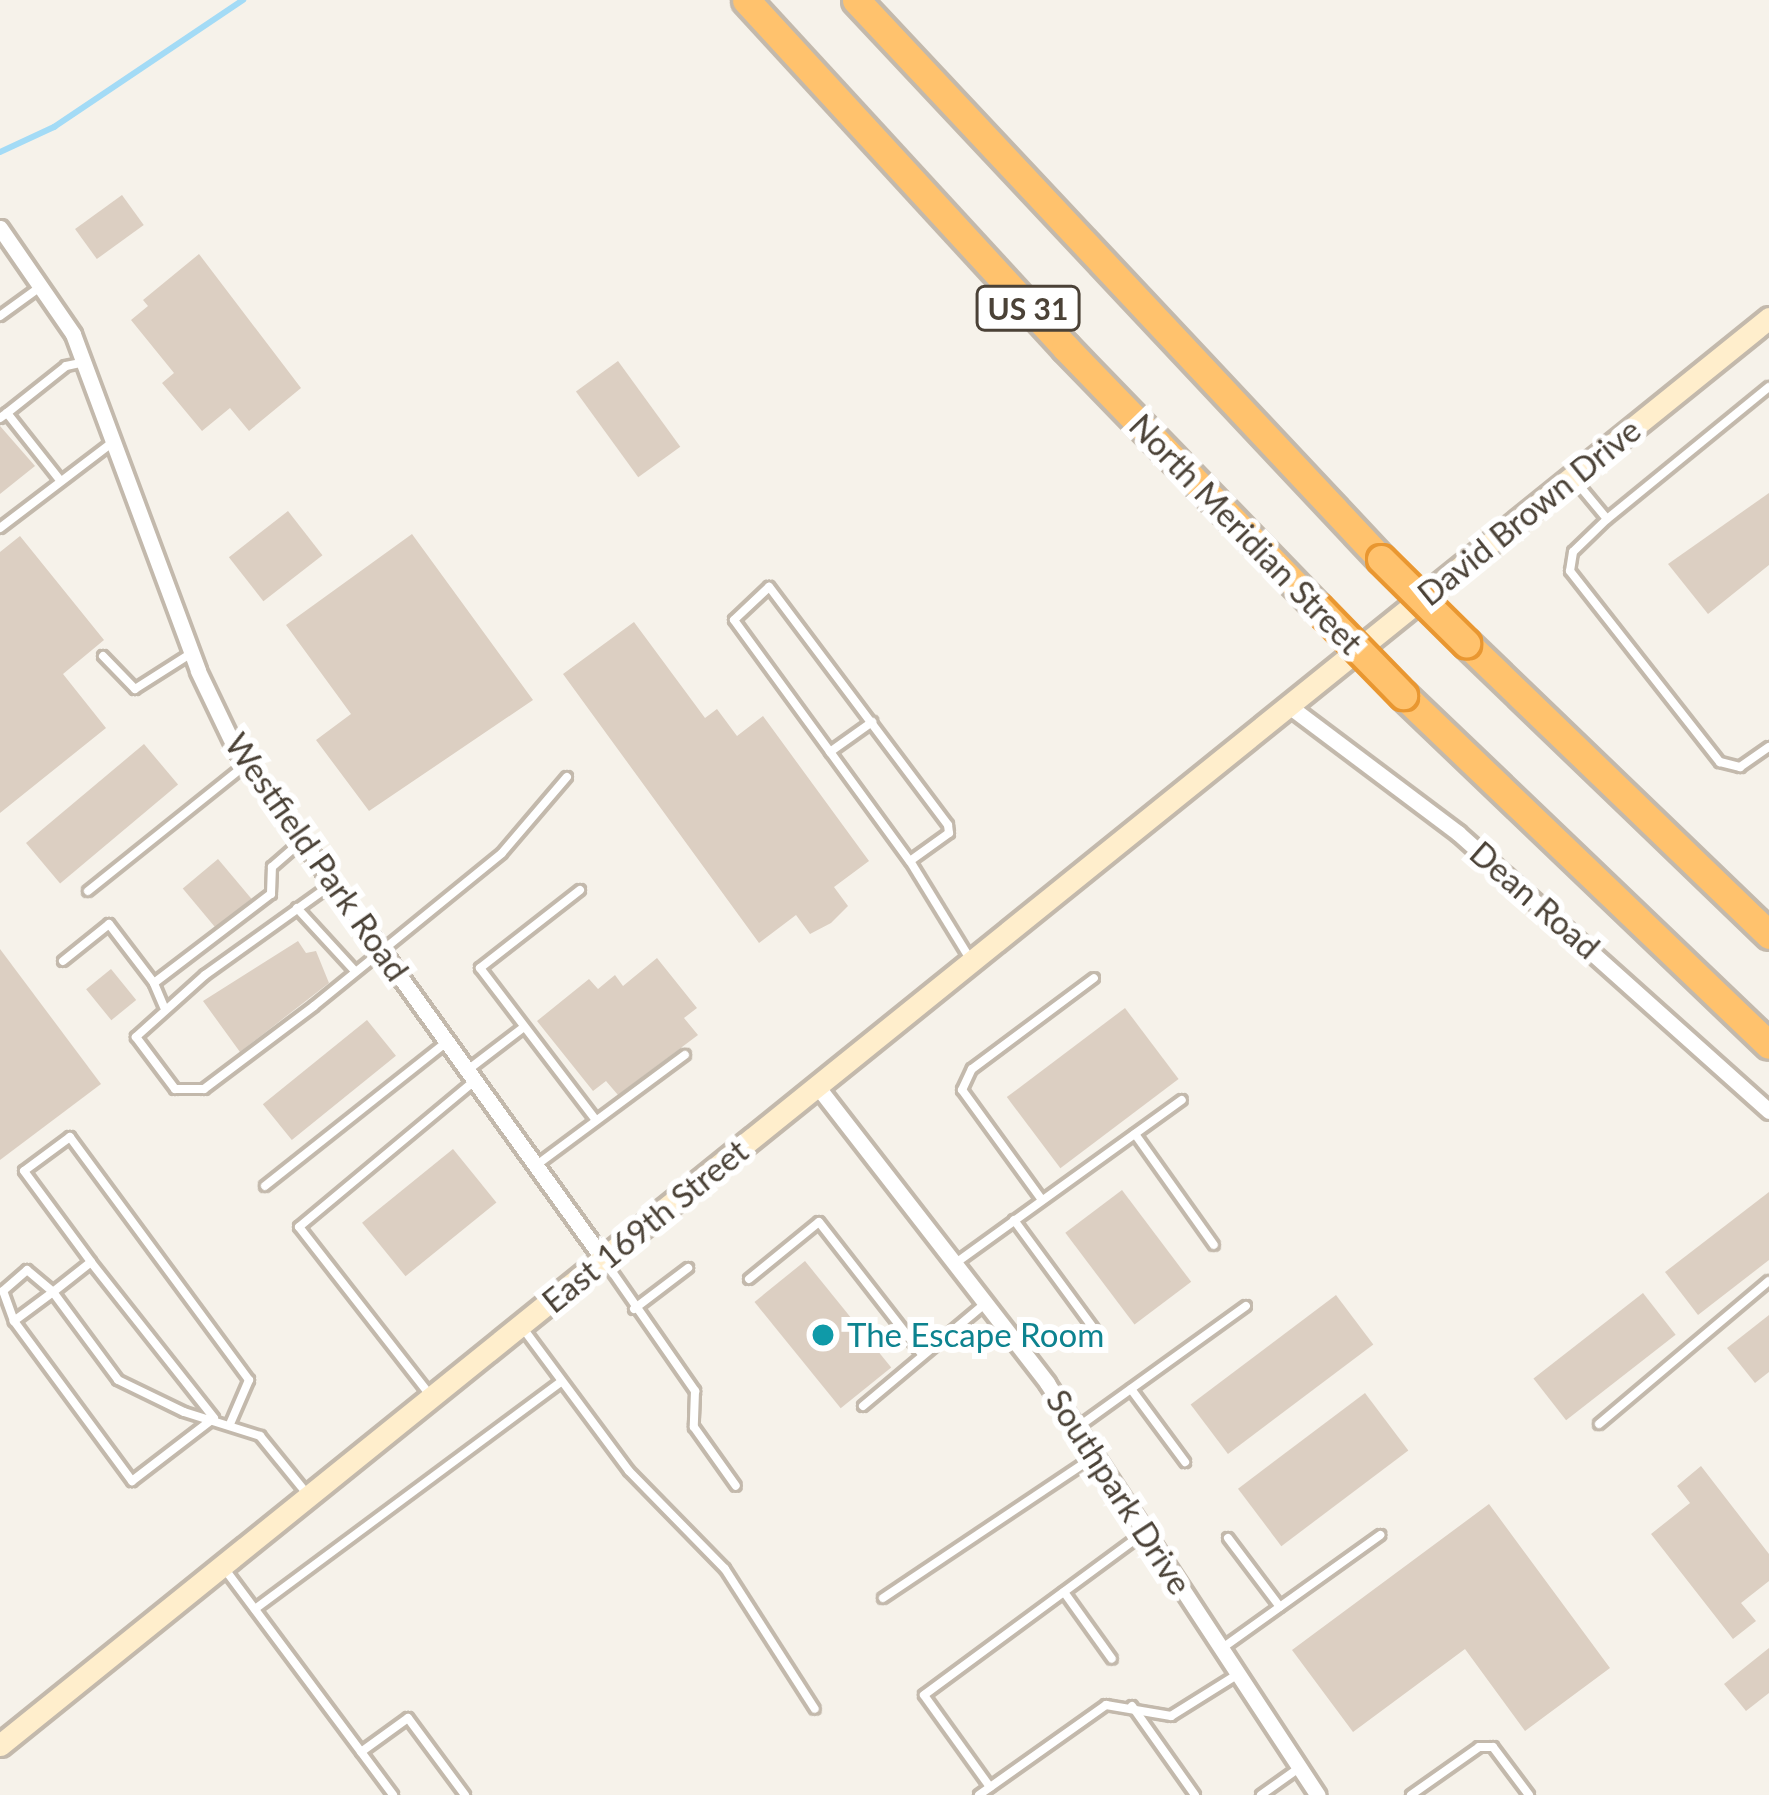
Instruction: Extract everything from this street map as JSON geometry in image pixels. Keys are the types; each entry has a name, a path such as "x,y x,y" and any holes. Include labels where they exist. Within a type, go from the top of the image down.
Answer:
{"highway":[{"name":"North Meridian Street","path":"746,0 1064,347 1403,695 1769,1045"},
{"name":"US 31","path":"856,0 1381,559 1769,935"}],"street":[{"name":"Westfield Park Road","path":"0,228 85,362 191,653 246,764 603,1259"},
{"name":"David Brown Drive","path":"1289,706 1769,318"},
{"name":"East 169th Street","path":"0,1745 1289,706"},
{"name":"Dean Road","path":"1289,706 1458,832 1769,1111"},
{"name":"Southpark Drive","path":"817,1086 1077,1427 1235,1676 1318,1795"}],"lane":[{"path":"0,316 41,286"},
{"path":"60,480 3,416 66,366 85,362"},
{"path":"1769,387 1607,519 1573,552 1570,572 1720,761 1741,767 1769,746"},
{"path":"0,528 114,441"},
{"path":"1572,477 1607,519"},
{"path":"910,861 950,832 948,825 769,587 734,620 910,861 971,961"},
{"path":"103,656 135,689 191,653"},
{"path":"830,752 872,722"},
{"path":"88,891 246,764"},
{"path":"333,883 164,1007 136,1037 176,1089 204,1090 502,853 567,777"},
{"path":"154,982 271,894 272,867 302,841"},
{"path":"580,890 480,968 595,1119"},
{"path":"297,908 353,969"},
{"path":"63,961 109,924 154,982 164,1007"},
{"path":"1042,1200 962,1090 972,1069 1094,979"},
{"path":"430,1396 299,1227 524,1028"},
{"path":"266,1186 447,1042"},
{"path":"537,1165 595,1119 608,1118 685,1055"},
{"path":"952,1266 1182,1100"},
{"path":"1135,1134 1214,1245"},
{"path":"214,1418 24,1171 70,1138 249,1380 230,1424"},
{"path":"1014,1220 1097,1333"},
{"path":"749,1279 819,1222 921,1353"},
{"path":"603,1259 695,1391 694,1427 736,1486"},
{"path":"14,1321 91,1262"},
{"path":"634,1309 688,1268"},
{"path":"214,1418 132,1481 2,1303 10,1281 27,1270 53,1292 118,1380 260,1436 309,1496"},
{"path":"1599,1424 1769,1281"},
{"path":"863,1406 982,1306"},
{"path":"1077,1427 1246,1306"},
{"path":"521,1325 629,1472 725,1570 815,1708"},
{"path":"255,1610 561,1382"},
{"path":"1131,1389 1186,1462"},
{"path":"883,1598 1096,1455"},
{"path":"990,1787 924,1695 1146,1531"},
{"path":"1220,1650 1380,1535"},
{"path":"1228,1538 1280,1607"},
{"path":"223,1567 393,1795"},
{"path":"1064,1592 1112,1659"},
{"path":"979,1795 1106,1705 1131,1705 1171,1716 1235,1676"},
{"path":"1131,1705 1196,1795"},
{"path":"361,1752 408,1718 465,1795"},
{"path":"1411,1795 1479,1747 1493,1748 1529,1795"},
{"path":"1262,1795 1299,1768"}],"building":[{"path":"122,195 144,225 97,259 75,229"},
{"path":"199,254 301,388 249,431 230,408 202,431 162,383 174,373 131,320 148,306 143,300"},
{"path":"618,361 680,447 638,477 576,392"},
{"path":"0,426 35,466 0,494"},
{"path":"1769,493 1769,565 1708,614 1668,564"},
{"path":"288,511 322,555 263,601 229,557"},
{"path":"412,534 533,700 369,811 316,740 351,714 286,625"},
{"path":"20,536 104,640 63,674 106,728 0,813 0,552"},
{"path":"634,622 705,718 717,709 737,736 763,716 869,861 834,887 848,906 831,923 810,934 796,915 759,943 563,674"},
{"path":"144,744 178,785 60,884 26,843"},
{"path":"218,859 251,899 216,928 183,889"},
{"path":"298,941 306,953 316,951 329,983 240,1052 203,1001"},
{"path":"0,949 101,1084 0,1160"},
{"path":"657,958 697,1008 684,1018 698,1035 618,1095 606,1081 593,1091 537,1021 589,979 598,989 615,975 623,986"},
{"path":"111,969 136,1000 111,1020 86,989"},
{"path":"1125,1008 1179,1079 1060,1168 1007,1097"},
{"path":"367,1020 396,1056 292,1140 263,1104"},
{"path":"453,1149 496,1203 405,1276 362,1223"},
{"path":"1122,1190 1191,1282 1135,1325 1065,1233"},
{"path":"1769,1192 1769,1260 1698,1315 1665,1272"},
{"name":"The Escape Room","path":"805,1261 891,1367 841,1408 754,1302"},
{"path":"1643,1293 1676,1335 1566,1420 1533,1379"},
{"path":"1336,1295 1373,1345 1228,1454 1191,1405"},
{"path":"1769,1315 1769,1372 1755,1383 1727,1348"},
{"path":"1365,1393 1408,1451 1281,1546 1238,1489"},
{"path":"1701,1466 1769,1554 1769,1581 1741,1603 1756,1621 1733,1639 1651,1534 1690,1503 1677,1486"},
{"path":"1489,1504 1610,1668 1525,1731 1465,1649 1353,1732 1292,1650"},
{"path":"1769,1648 1769,1693 1746,1711 1724,1684"}],"waterway":[{"path":"0,152 54,127 243,0"}],"place":[{"name":"The Escape Room","path":"823,1335"}]}
